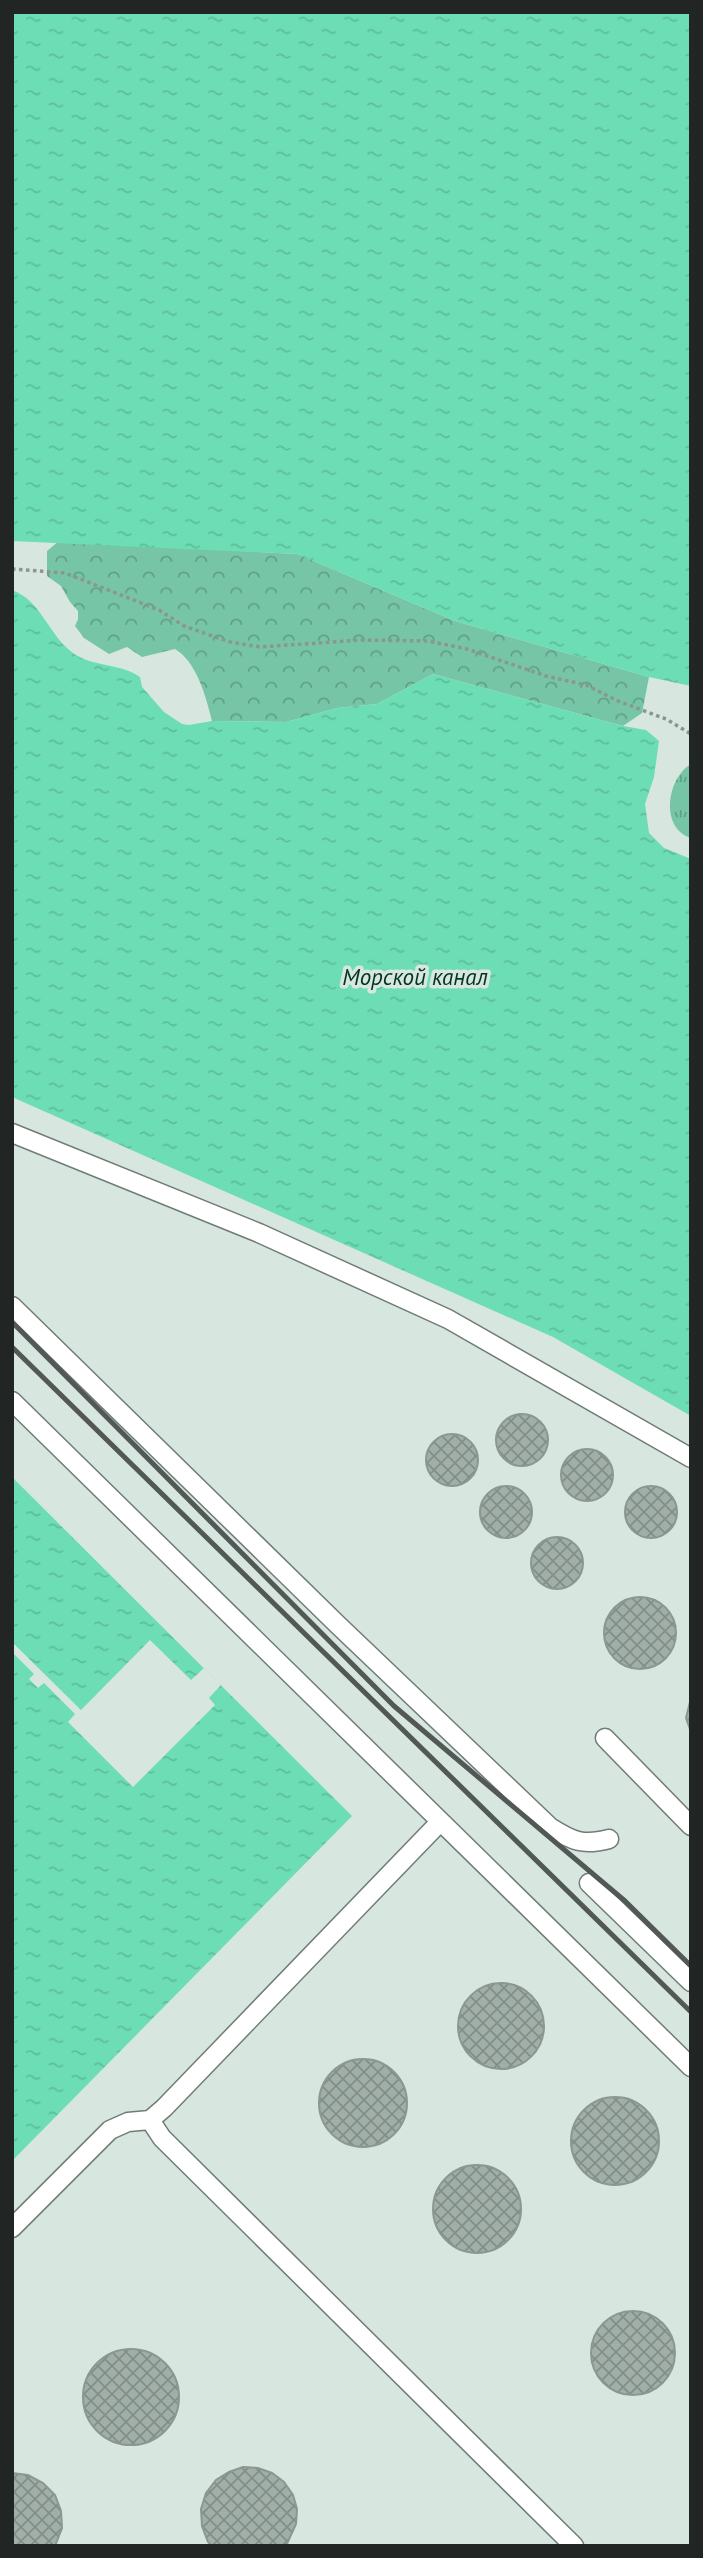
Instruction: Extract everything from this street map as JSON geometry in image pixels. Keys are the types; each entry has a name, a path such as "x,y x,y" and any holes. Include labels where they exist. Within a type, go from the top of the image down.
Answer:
{"lane":[{"path":"12,1133 259,1233 448,1320 691,1458"},
{"path":"12,1306 338,1625 550,1827 570,1839 592,1844 609,1839"},
{"path":"12,1401 691,2067"},
{"path":"605,1738 691,1826"},
{"path":"12,2228 110,2130 128,2122 150,2120 440,1822"},
{"path":"589,1882 691,1982"},
{"path":"150,2120 162,2138 575,2546"}],"path":[{"path":"12,569 65,573 159,610 184,626 230,642 260,647 360,640 418,641 467,649 546,676 586,685 618,701 666,719 691,734"}],"green space":[{"path":"59,541 297,554 455,621 649,677 642,713 623,726 433,674 377,704 337,708 286,722 212,721 195,671 175,649 142,657 127,647 109,654 84,638 75,626 78,611 61,586 47,576 47,551"},
{"path":"691,764 691,838 681,833 674,824 670,802 676,780"}],"water":[{"path":"12,12 691,12 691,686 649,677 455,621 297,554 12,541"},
{"name":"Морской канал","path":"12,590 22,595 38,610 57,637 73,653 89,661 124,669 140,677 142,687 164,712 182,724 212,721 286,722 337,708 377,704 433,674 646,730 659,741 654,777 645,804 649,833 664,848 691,859 691,1416 553,1337 12,1097"},
{"path":"12,1477 352,1816 12,2161"}],"pier":[{"path":"150,1640 191,1680 204,1668 221,1685 209,1698 215,1705 133,1787 68,1722 75,1714 44,1683 38,1688 29,1679 34,1674 12,1652 12,1642 81,1710"}],"building":[{"path":"522,1414 532,1416 540,1422 546,1430 546,1450 540,1458 532,1464 522,1466 512,1464 504,1458 498,1450 496,1440 498,1430 504,1422 512,1416"},
{"path":"452,1434 462,1436 470,1442 476,1450 476,1470 470,1478 462,1484 452,1486 442,1484 434,1478 428,1470 426,1460 428,1450 434,1442 442,1436"},
{"path":"587,1449 597,1451 605,1457 611,1465 611,1485 605,1493 597,1499 587,1501 577,1499 569,1493 563,1485 561,1475 563,1465 569,1457 577,1451"},
{"path":"506,1486 516,1488 524,1494 530,1502 530,1522 524,1530 516,1536 506,1538 496,1536 488,1530 482,1522 480,1512 482,1502 488,1494 496,1488"},
{"path":"651,1486 661,1488 669,1494 675,1502 675,1522 669,1530 661,1536 651,1538 641,1536 633,1530 627,1522 625,1512 627,1502 633,1494 641,1488"},
{"path":"557,1537 567,1539 575,1545 581,1553 581,1573 575,1581 567,1587 557,1589 547,1587 539,1581 533,1573 531,1563 533,1553 539,1545 547,1539"},
{"path":"640,1597 660,1603 670,1613 676,1633 670,1653 660,1663 640,1669 620,1663 610,1653 604,1633 610,1613 620,1603"},
{"path":"691,1698 691,1732 686,1718"},
{"path":"493,1983 509,1983 532,1995 541,2009 544,2026 541,2043 532,2057 509,2069 493,2069 477,2062 465,2050 458,2034 458,2018 465,2002 477,1990"},
{"path":"363,2059 380,2063 394,2072 403,2086 407,2103 403,2120 394,2134 380,2143 363,2147 346,2143 332,2134 323,2120 319,2103 323,2086 332,2072 346,2063"},
{"path":"615,2097 632,2101 646,2110 655,2124 659,2141 655,2158 646,2172 632,2181 615,2185 598,2181 584,2172 575,2158 571,2141 575,2124 584,2110 598,2101"},
{"path":"477,2165 494,2169 508,2178 517,2192 521,2209 517,2226 508,2240 494,2249 477,2253 460,2249 446,2240 437,2226 433,2209 437,2192 446,2178 460,2169"},
{"path":"633,2311 649,2314 663,2323 672,2337 675,2353 672,2369 663,2383 649,2392 633,2395 617,2392 603,2383 594,2369 591,2353 594,2337 603,2323 617,2314"},
{"path":"131,2349 149,2353 165,2363 175,2379 179,2397 175,2415 165,2431 149,2441 131,2445 113,2441 97,2431 87,2415 83,2397 87,2379 97,2363 113,2353"},
{"path":"243,2467 272,2473 284,2482 293,2495 297,2509 296,2524 286,2546 212,2546 208,2542 202,2526 201,2509 206,2493 216,2480"},
{"path":"12,2473 28,2475 43,2483 55,2495 61,2511 62,2528 55,2546 12,2546"}],"railway":[{"path":"12,1322 394,1706 625,1901 691,1966"},
{"path":"12,1347 691,2012"}]}
